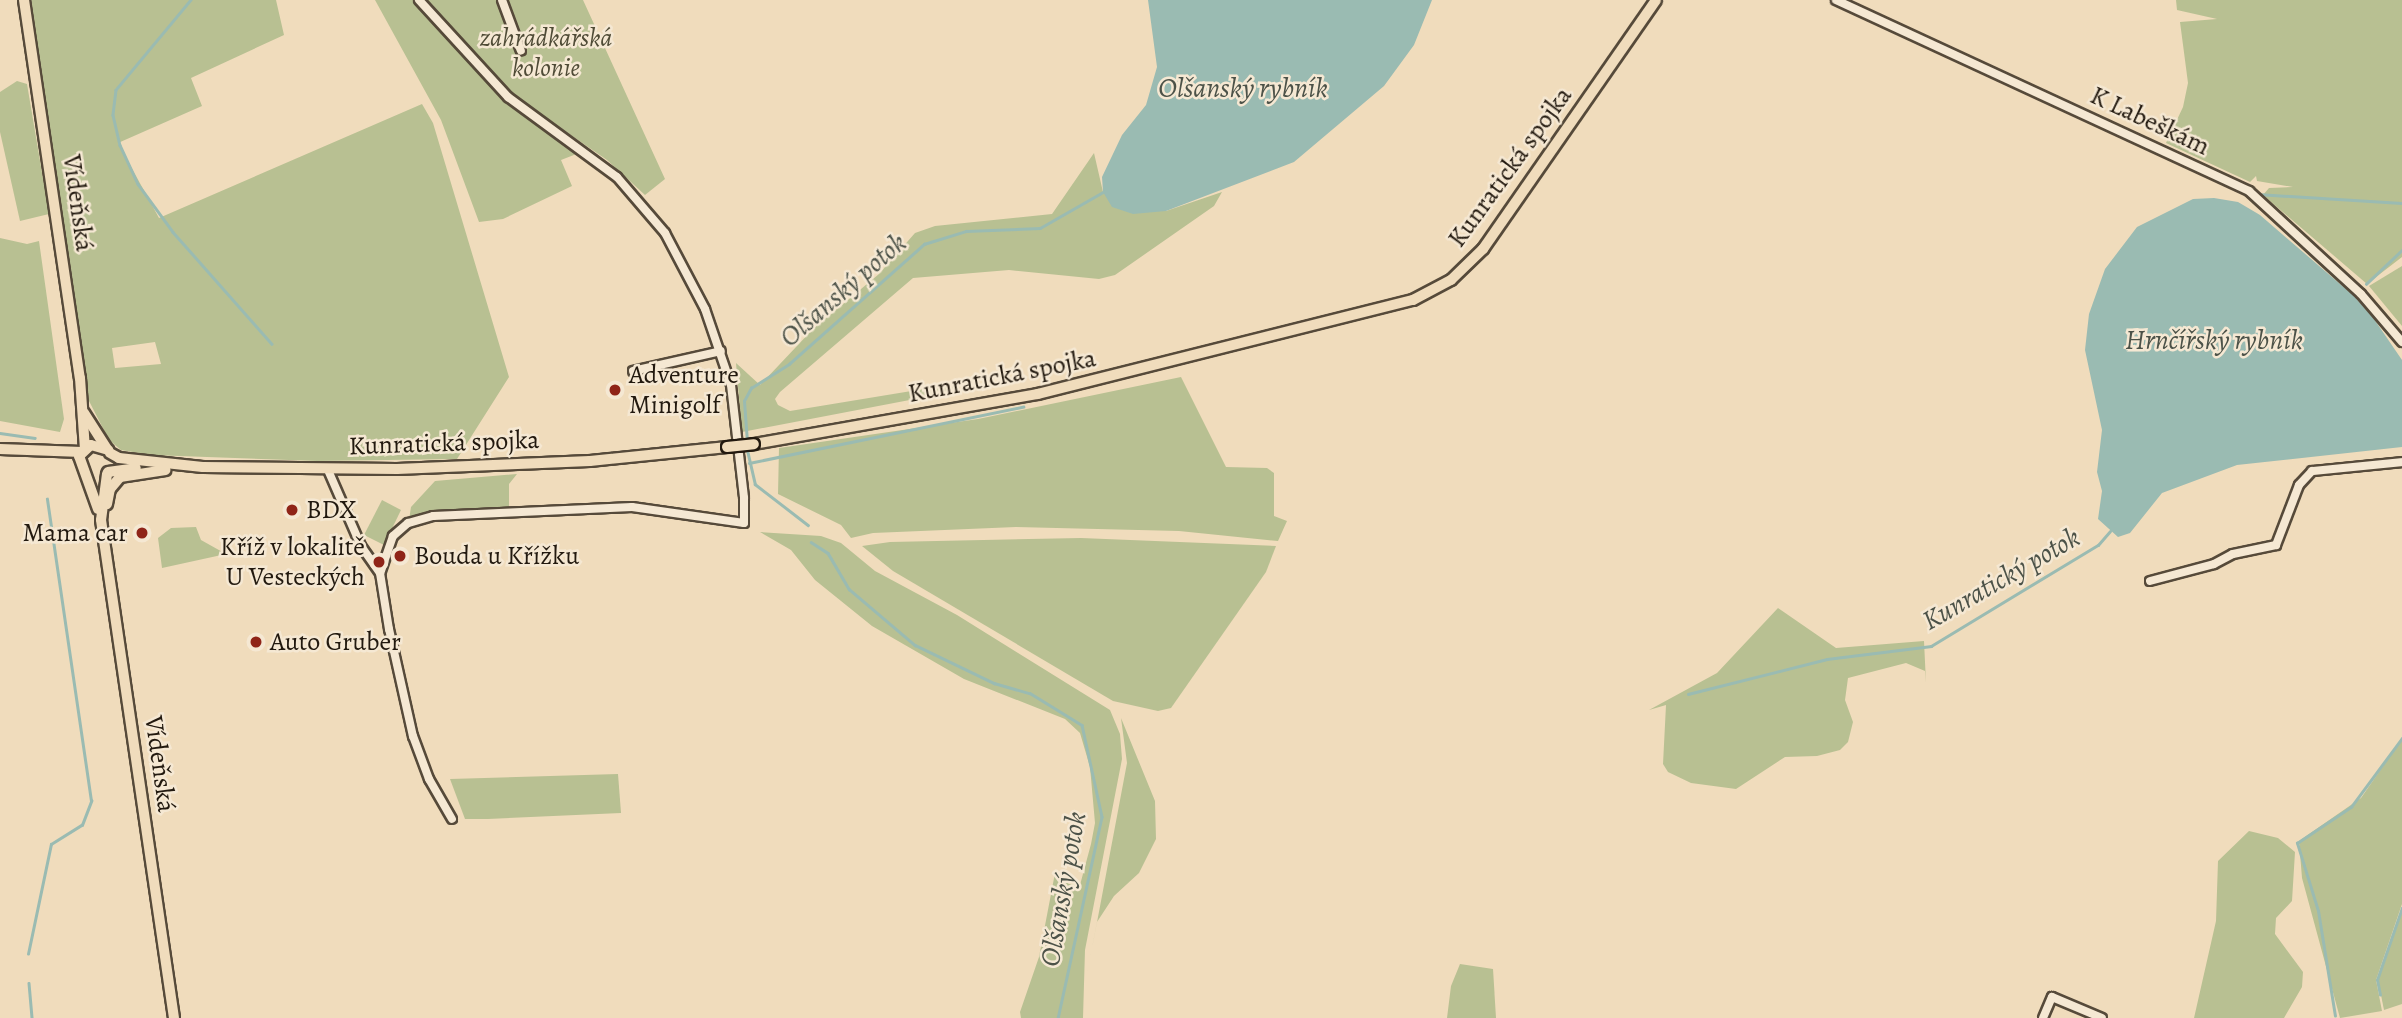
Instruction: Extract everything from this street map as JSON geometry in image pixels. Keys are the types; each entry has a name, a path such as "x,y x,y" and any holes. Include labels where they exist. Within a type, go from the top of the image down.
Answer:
{"main road":[{"name":"Vídeňská","path":"24,0 85,413 83,472 100,517 174,1018"},
{"name":"Kunratická spojka","path":"109,451 119,458 203,467 328,470 503,466 754,444 1038,394 1413,300 1451,280 1483,249 1656,0"},
{"name":"Vídeňská","path":"85,413 109,451 100,517"},
{"path":"25,452 83,450 95,445 109,451"},
{"path":"0,449 61,460 95,478 108,473"},
{"name":"Kunratická spojka","path":"108,473 119,468 165,470 203,467"},
{"path":"107,559 107,502 111,486 126,474 165,470"}],"street":[{"path":"380,573 393,536 408,523 433,516 632,507 744,523 735,409 721,351 684,269 647,209 610,170 508,97 419,0"},
{"path":"502,0 521,51"},
{"name":"K Labeškám","path":"1836,0 2249,191 2361,294 2402,342"},
{"path":"633,371 721,351"},
{"path":"2150,581 2214,564 2233,554 2276,545 2299,485 2312,471 2402,462"},
{"path":"328,470 361,546 380,573 413,736 429,779 452,818"},
{"path":"2043,1018 2052,997 2102,1018"}],"green space":[{"path":"31,0 276,0 284,35 191,78 202,106 118,143 159,218 422,104 433,123 509,377 457,459 317,461 151,455 121,450 109,440 89,401","holes":["155,342 161,364 115,368 112,348"]},
{"path":"375,0 413,0 504,98 579,153 561,160 572,186 503,219 479,222 441,120"},
{"name":"zahrádkářská kolonie","path":"424,0 583,0 665,179 645,195 607,160 507,91"},
{"path":"2176,0 2402,0 2402,257 2367,284 2263,195 2269,188 2293,187 2257,181 2256,176 2250,182 2166,143 2183,107 2188,83 2180,22 2217,19 2177,10"},
{"path":"17,81 27,84 49,214 20,221 0,132 0,92"},
{"path":"1094,153 1103,192 1166,211 1222,192 1214,206 1115,275 1099,279 1009,270 913,278 780,392 775,399 778,405 790,411 966,382 941,394 742,432 736,363 760,385 813,329 879,274 915,233 935,226 1052,214"},
{"path":"0,238 27,244 39,241 64,419 60,432 0,421"},
{"path":"2402,266 2402,326 2369,286"},
{"path":"1181,377 1226,467 1267,468 1274,473 1274,516 1287,521 1278,541 1179,531 1016,527 873,533 851,538 841,525 778,494 779,448 978,419"},
{"path":"517,474 509,484 509,509 409,520 411,507 435,481"},
{"path":"382,500 401,510 384,545 364,535"},
{"path":"196,527 201,540 226,554 162,568 158,538 171,528"},
{"path":"760,532 821,536 841,543 875,571 957,615 1110,710 1120,734 1122,759 1085,950 1083,1018 1021,1018 1020,1012 1039,957 1055,873 1069,884 1080,885 1091,844 1095,823 1090,767 1080,733 1065,719 964,679 872,626 815,580 791,550"},
{"path":"1081,538 1276,546 1266,572 1171,708 1158,711 1113,701 893,571 862,546 890,542"},
{"path":"1778,608 1836,648 1924,641 1926,683 1925,671 1906,663 1848,678 1845,700 1853,722 1848,742 1840,750 1817,756 1785,757 1736,789 1691,783 1668,772 1663,764 1666,705 1649,710 1717,673"},
{"path":"1121,718 1155,801 1156,839 1139,873 1114,896 1097,922 1127,763"},
{"path":"2402,739 2402,904 2376,980 2382,1011 2340,1018 2302,878 2299,841 2361,798"},
{"path":"618,774 621,813 488,819 465,819 450,779"},
{"path":"2249,831 2278,838 2295,852 2292,901 2276,918 2275,934 2303,972 2302,987 2284,1018 2194,1018 2216,921 2218,861"},
{"path":"2402,912 2402,1004 2384,1010 2378,980"},
{"path":"1460,964 1493,969 1496,1018 1447,1018 1451,986"}],"water":[{"name":"Olšanský rybník","path":"1148,0 1432,0 1414,45 1384,86 1294,162 1166,211 1133,214 1112,207 1103,192 1102,177 1122,135 1146,105 1157,67"},
{"name":"Hrnčířský rybník","path":"2214,198 2238,202 2260,215 2354,296 2374,319 2402,360 2402,447 2237,465 2162,493 2130,533 2118,537 2098,519 2102,491 2097,472 2102,430 2085,350 2089,314 2105,269 2137,227 2193,199"}],"waterway":[{"path":"191,0 116,90 113,115 120,145 138,184 173,232 272,344"},
{"name":"Olšanský potok","path":"747,442 744,401 751,388 789,364 924,244 966,231 1040,228 1103,192"},
{"path":"2257,194 2402,203"},
{"name":"Kunratický potok","path":"2366,284 2402,250"},
{"path":"749,463 1023,407"},
{"path":"0,433 35,438"},
{"name":"Olšanský potok","path":"747,448 755,484 808,525"},
{"path":"28,954 51,844 82,825 91,801 47,499"},
{"name":"Kunratický potok","path":"1688,694 1827,659 1931,646 2098,545 2110,531"},
{"name":"Olšanský potok","path":"811,542 828,553 849,589 915,645 994,683 1030,693 1082,725 1102,817 1058,1018"},
{"path":"2335,1016 2318,911 2297,843 2351,807 2402,738"},
{"path":"2380,995 2377,980 2402,908"},
{"path":"29,983 32,1018"}],"place":[{"name":"Adventure Minigolf","path":"615,390"},
{"name":"BDX","path":"292,510"},
{"name":"Mama car","path":"142,533"},
{"name":"Bouda u Křížku","path":"400,556"},
{"name":"Kříž v lokalitě U Vesteckých","path":"379,562"},
{"name":"Auto Gruber","path":"256,642"}]}
